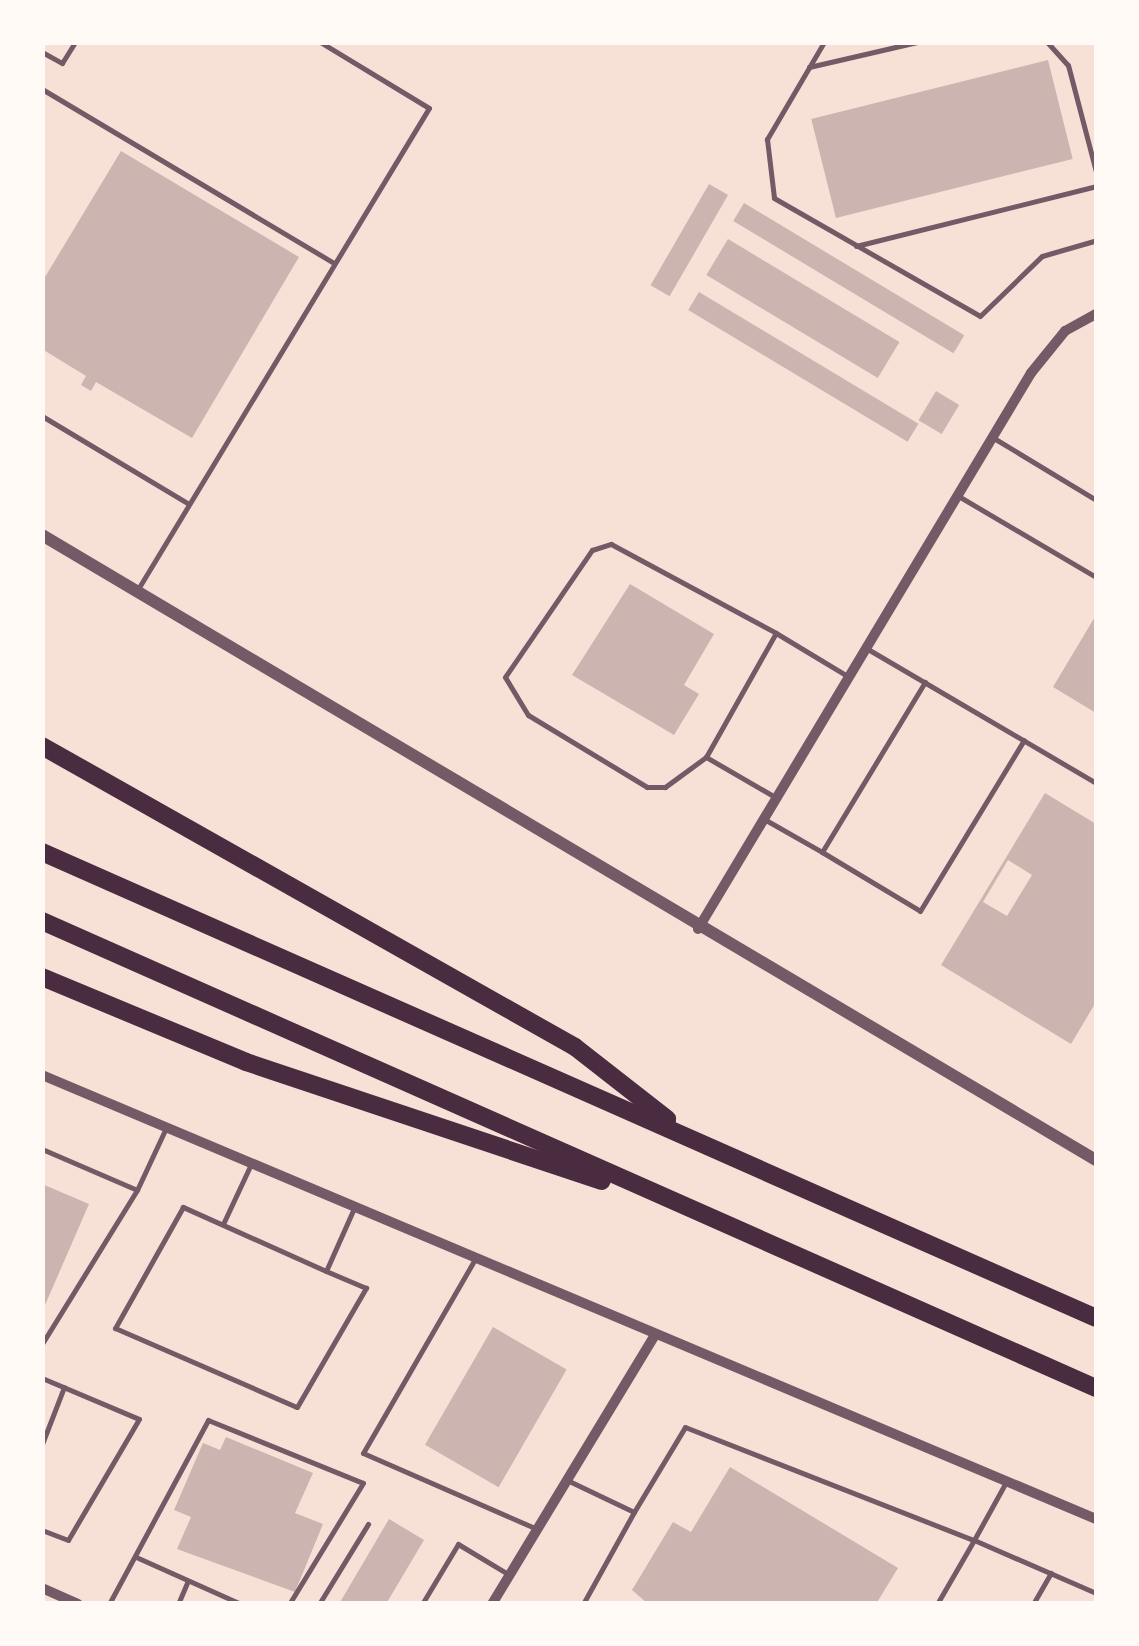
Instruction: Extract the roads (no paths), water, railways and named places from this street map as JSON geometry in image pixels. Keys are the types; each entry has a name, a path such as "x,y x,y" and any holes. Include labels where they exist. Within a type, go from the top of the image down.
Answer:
{"highway":[{"path":"42,746 575,1047 692,1138"},
{"path":"42,852 1096,1318"},
{"path":"42,921 1096,1388"},
{"path":"42,977 246,1062 556,1162 996,1342"}],"street":[{"path":"698,929 1047,348 1096,314"},
{"path":"42,535 698,929 1096,1160"},
{"path":"42,1075 1096,1520"},
{"path":"492,1604 654,1336"},
{"path":"42,1588 78,1604"}],"lane":[{"path":"42,52 62,64 74,42"},
{"path":"136,592 429,108 320,42"},
{"path":"824,42 767,138 774,198 980,316 1042,256 1094,241"},
{"path":"809,67 917,42"},
{"path":"1047,42 1068,65 1096,186 1096,249"},
{"path":"42,89 334,264"},
{"path":"856,246 1096,186"},
{"path":"42,416 189,504"},
{"path":"992,438 1096,500"},
{"path":"957,496 1096,577"},
{"path":"776,633 706,756 674,782 647,787 528,715 505,677 592,550 611,544 776,633 849,676"},
{"path":"866,648 1096,783"},
{"path":"822,852 925,682"},
{"path":"764,818 920,911 1024,740"},
{"path":"706,756 776,798"},
{"path":"42,1344 136,1190 166,1128"},
{"path":"42,1150 136,1190"},
{"path":"223,1224 251,1164"},
{"path":"183,1206 326,1271 366,1288 297,1408 114,1328 183,1206"},
{"path":"326,1271 354,1208"},
{"path":"476,1260 363,1452 537,1529"},
{"path":"42,1378 139,1418 68,1540 42,1530"},
{"path":"42,1444 64,1388"},
{"path":"109,1604 208,1420 363,1483 289,1604"},
{"path":"584,1604 684,1427 974,1540 1096,1593"},
{"path":"567,1480 634,1512"},
{"path":"937,1604 1006,1482"},
{"path":"319,1604 368,1524"},
{"path":"422,1604 458,1544 510,1575"},
{"path":"136,1557 242,1604"},
{"path":"1033,1604 1051,1573"},
{"path":"178,1604 188,1581"}]}
